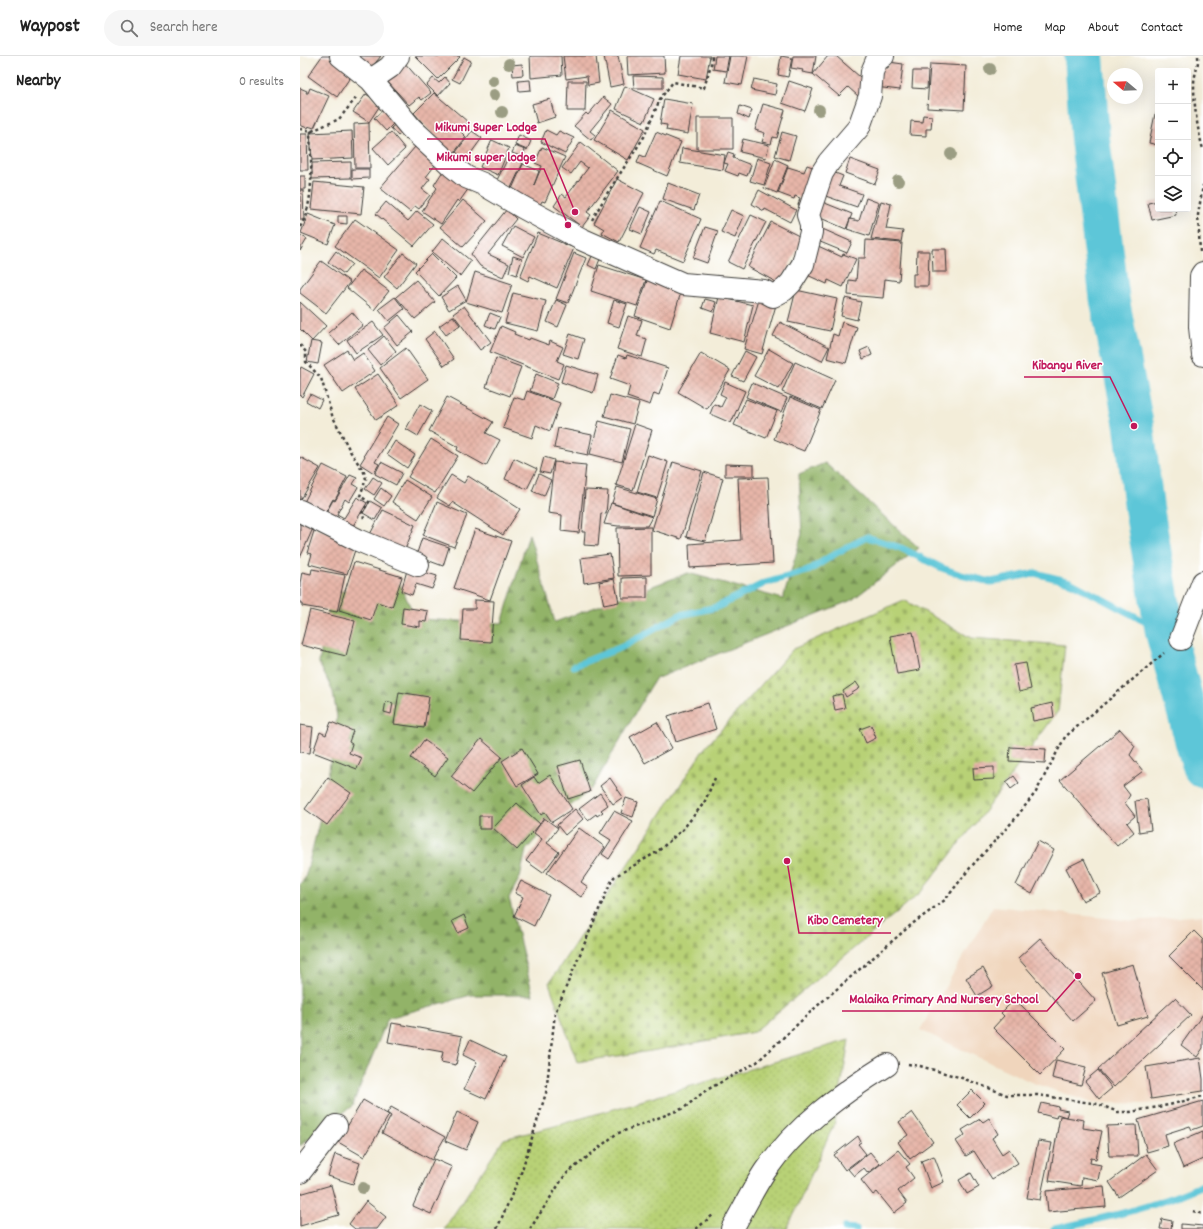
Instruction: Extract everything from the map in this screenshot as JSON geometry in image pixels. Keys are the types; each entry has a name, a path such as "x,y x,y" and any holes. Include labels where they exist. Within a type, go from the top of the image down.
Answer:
{"street":[{"path":"341,56 371,80 412,128 452,166 466,177 483,184 522,208 581,239 683,284 764,291 773,296 784,290 791,283 803,264 811,232 811,224 808,215 822,173 829,162 859,127 870,96 872,72 877,60 883,56"},
{"path":"371,80 390,67 398,56"},
{"path":"1202,275 1200,327 1203,355"},
{"path":"300,511 358,540 418,565"},
{"path":"1181,639 1203,582"},
{"path":"732,1229 765,1171 795,1134 856,1084 887,1065"},
{"path":"300,1172 336,1126"}],"path":[{"path":"581,239 608,192 644,136 660,99 673,82 704,88 712,61 712,56"},
{"path":"1198,56 1194,83 1198,132 1203,149"},
{"path":"300,129 312,131 339,119 371,80"},
{"path":"300,227 304,222 310,200 310,133 312,131"},
{"path":"1202,275 1198,215 1203,185"},
{"path":"300,345 306,352 306,362 320,378 332,415 350,451 364,472 366,479 360,496 369,502 362,513 366,523 358,540"},
{"path":"530,1229 565,1174 616,1134 636,1125 684,1108 706,1091 757,1062 816,1007 912,924 944,900 970,868 1014,820 1036,792 1065,737 1141,671 1181,639"},
{"path":"497,1229 521,1173 546,1093 555,1013 609,886 614,877 657,852 683,829 704,803 715,778"},
{"path":"887,1065 906,1064 920,1066 962,1078 1007,1094 1038,1095 1098,1104 1118,1112 1130,1112 1170,1105 1203,1096"},
{"path":"1193,1211 1203,1214"}],"shaded area":[{"path":"993,906 1134,921 1203,915 1203,1095 1185,1100 1145,1104 1089,1102 1033,1083 920,1030"}],"green space":[{"path":"825,463 919,548 852,600 655,679 593,787 547,826 526,850 520,877 509,898 533,995 471,995 388,1018 352,1106 300,1146 300,884 305,878 324,803 337,717 333,692 319,663 331,594 397,578 416,619 502,623 529,534 555,622 688,573 783,599 802,534 799,474"},
{"path":"904,600 971,638 1065,645 1058,711 979,819 921,892 754,1032 651,1051 577,1062 549,983 704,749 793,649"},
{"path":"849,1040 835,1122 787,1229 444,1229 504,1139 555,1126"}],"building":[{"path":"322,56 329,56 353,73 337,97 308,76"},
{"path":"358,56 381,56 372,67"},
{"path":"415,56 459,56 460,57 438,79"},
{"path":"530,56 561,56 562,75 531,78"},
{"path":"563,56 596,56 599,83 588,85 587,76 566,79"},
{"path":"604,56 618,56 624,84 610,87"},
{"path":"627,56 664,56 665,73 628,75"},
{"path":"681,56 710,56 706,79 678,74"},
{"path":"715,56 729,56 726,71 713,69"},
{"path":"730,56 748,56 742,85 725,82"},
{"path":"781,56 792,58 788,77 778,75"},
{"path":"793,56 816,56 813,74 802,72 803,70 791,68"},
{"path":"828,56 836,56 868,84 858,96 848,87 839,96 813,74"},
{"path":"464,57 471,61 460,83 452,79"},
{"path":"403,61 431,93 422,100 419,97 409,105 384,78"},
{"path":"889,62 903,64 900,90 875,87 878,66 888,68"},
{"path":"522,64 523,75 513,76 512,65"},
{"path":"930,64 966,66 964,110 927,108"},
{"path":"913,71 928,71 927,89 912,88"},
{"path":"633,76 663,77 663,88 634,88"},
{"path":"445,77 450,83 438,96 427,85 433,78 439,83"},
{"path":"754,79 777,84 775,95 751,90"},
{"path":"530,80 531,90 519,91 518,81"},
{"path":"568,81 586,81 585,111 567,111"},
{"path":"789,81 813,89 805,111 782,103"},
{"path":"625,86 654,99 644,122 616,109"},
{"path":"300,88 307,91 306,93 308,93 310,88 329,96 314,128 308,126 307,128 300,125"},
{"path":"434,93 468,122 460,131 466,137 452,156 414,113"},
{"path":"366,94 381,104 369,122 353,112"},
{"path":"603,97 612,104 590,131 595,135 591,140 574,126 586,113 588,115"},
{"path":"550,99 555,117 537,123 532,104"},
{"path":"664,99 693,104 688,134 666,130 667,125 660,124"},
{"path":"763,104 785,110 777,138 773,137 771,144 762,142 765,133 755,130"},
{"path":"740,106 752,110 749,119 738,114"},
{"path":"386,107 397,120 386,131 374,118"},
{"path":"612,110 645,129 628,160 594,140"},
{"path":"1155,114 1155,144 1149,143"},
{"path":"923,115 932,116 931,129 926,129 926,136 910,135 911,121 922,122"},
{"path":"697,118 733,118 733,149 697,149"},
{"path":"398,122 405,130 398,136 391,128"},
{"path":"369,123 370,168 355,168 354,124"},
{"path":"546,130 556,135 559,131 574,138 565,154 541,142"},
{"path":"352,131 353,158 312,160 310,133"},
{"path":"472,131 482,138 466,160 456,152"},
{"path":"391,132 405,149 388,165 373,148"},
{"path":"656,132 681,142 667,176 637,163 640,155 645,157"},
{"path":"782,132 796,136 789,160 775,156"},
{"path":"300,134 307,134 308,170 300,170"},
{"path":"519,135 531,141 527,150 515,145"},
{"path":"743,139 769,145 766,158 740,152"},
{"path":"492,140 509,148 498,175 480,167"},
{"path":"581,142 618,171 587,212 591,215 582,227 554,206 562,194 566,197 588,168 580,162 571,174 562,168"},
{"path":"515,146 525,150 522,157 512,153"},
{"path":"415,147 436,164 426,177 430,179 422,189 430,195 419,209 415,206 410,212 380,188"},
{"path":"542,147 565,157 545,202 542,201 538,209 511,191 523,164 539,171 534,185 542,166 535,163"},
{"path":"682,148 725,155 723,170 680,163"},
{"path":"728,152 734,154 733,158 751,165 747,176 739,173 738,176 725,171 728,164 724,163"},
{"path":"509,156 523,163 511,188 496,182"},
{"path":"757,158 771,163 764,185 750,181"},
{"path":"775,159 788,165 777,193 764,188"},
{"path":"850,159 880,170 875,184 845,173"},
{"path":"351,162 351,178 312,179 312,163"},
{"path":"807,165 821,170 809,209 798,205 800,198 795,196 794,199 778,193 788,167 804,172"},
{"path":"352,169 369,169 369,178 352,179"},
{"path":"825,169 843,176 839,186 862,194 857,207 817,193"},
{"path":"443,171 469,188 459,202 457,200 441,224 422,211 437,188 434,185"},
{"path":"300,176 305,176 305,189 300,189"},
{"path":"617,179 644,193 619,242 602,233 604,229 594,223"},
{"path":"314,182 364,187 361,214 311,209"},
{"path":"668,183 699,195 694,210 663,199"},
{"path":"300,190 303,190 304,220 300,220"},
{"path":"759,190 796,210 790,222 752,204"},
{"path":"866,198 879,203 869,236 847,229 850,219 859,221"},
{"path":"815,199 852,214 846,229 809,213"},
{"path":"463,200 487,221 463,247 440,227"},
{"path":"660,201 701,219 683,261 656,250 654,254 640,248"},
{"path":"881,201 891,204 886,229 903,231 901,242 871,239"},
{"path":"386,202 408,221 417,211 433,224 414,246 376,214"},
{"path":"1155,202 1155,212 1176,212 1176,215 1152,220 1148,203"},
{"path":"640,207 651,212 642,234 630,229"},
{"path":"507,209 516,219 488,254 509,264 503,277 480,266 471,254"},
{"path":"731,210 744,216 735,238 721,232"},
{"path":"308,214 335,225 328,244 301,233"},
{"path":"751,215 766,222 742,269 728,262"},
{"path":"338,216 347,216 347,224 338,223"},
{"path":"355,219 399,250 379,278 335,246"},
{"path":"771,222 803,238 780,284 748,267"},
{"path":"513,226 534,237 523,257 502,246"},
{"path":"705,227 718,231 707,263 693,258"},
{"path":"818,227 852,242 847,253 813,239"},
{"path":"538,233 574,248 557,288 530,276 528,281 520,277"},
{"path":"300,235 307,239 300,251"},
{"path":"443,238 471,261 460,276 432,252"},
{"path":"866,240 902,243 899,281 885,279 883,298 848,295 849,280 856,281 858,258 865,258"},
{"path":"816,245 842,257 843,254 856,259 843,287 828,280 827,284 803,273"},
{"path":"932,249 946,249 947,272 933,272"},
{"path":"336,251 352,264 344,274 328,262"},
{"path":"917,251 929,251 928,286 913,286 913,274 916,274"},
{"path":"403,253 416,263 397,288 384,277"},
{"path":"574,253 586,258 568,303 556,299"},
{"path":"432,254 456,278 439,296 415,271"},
{"path":"513,256 522,259 517,275 509,272"},
{"path":"592,256 600,259 596,269 588,265"},
{"path":"321,261 350,282 326,313 300,293 300,289"},
{"path":"599,265 646,280 637,306 591,291"},
{"path":"361,270 389,291 374,310 347,288"},
{"path":"475,272 512,284 502,313 466,302"},
{"path":"648,278 682,289 670,328 635,316"},
{"path":"416,280 435,302 415,319 396,297"},
{"path":"458,286 466,300 449,310 441,297"},
{"path":"796,290 837,299 830,331 788,322"},
{"path":"513,293 546,301 538,331 505,323"},
{"path":"395,297 404,309 389,321 379,309"},
{"path":"719,297 753,305 744,342 710,333"},
{"path":"845,298 861,302 857,320 841,316"},
{"path":"705,299 716,302 713,312 702,308"},
{"path":"556,300 567,305 558,327 547,322"},
{"path":"614,300 627,304 619,327 607,323"},
{"path":"759,300 776,305 762,354 744,349"},
{"path":"300,302 326,326 312,341 300,329"},
{"path":"464,306 491,342 480,350 453,314"},
{"path":"352,312 363,325 339,345 328,333"},
{"path":"490,313 500,317 495,329 485,325"},
{"path":"399,315 413,332 397,345 384,328"},
{"path":"453,316 460,325 446,335 439,326"},
{"path":"628,316 642,320 637,336 647,339 642,357 617,349"},
{"path":"373,322 383,335 356,353 347,340"},
{"path":"780,322 829,347 822,361 773,336"},
{"path":"842,322 857,327 846,363 827,358 833,334 838,336"},
{"path":"501,326 515,332 514,334 529,340 530,338 549,345 550,341 563,347 557,361 564,364 558,379 490,352"},
{"path":"435,331 454,359 444,366 425,339"},
{"path":"570,334 584,339 578,359 563,354"},
{"path":"384,336 396,351 380,365 368,350"},
{"path":"311,341 322,343 318,364 307,362"},
{"path":"869,347 872,355 863,359 860,351"},
{"path":"406,348 428,379 401,398 380,368"},
{"path":"769,349 793,363 779,389 754,376"},
{"path":"347,350 353,360 363,353 375,371 343,393 324,365"},
{"path":"745,351 756,357 743,381 732,376"},
{"path":"701,353 730,370 707,409 678,392"},
{"path":"618,355 626,358 627,355 668,368 659,395 654,393 650,405 627,397 630,386 610,379"},
{"path":"496,358 521,367 510,396 486,387"},
{"path":"795,362 835,380 822,409 782,392"},
{"path":"566,365 598,375 593,393 561,382"},
{"path":"301,367 314,374 302,397 300,395"},
{"path":"378,374 399,405 376,420 355,389"},
{"path":"536,374 558,383 552,399 530,391"},
{"path":"725,382 745,391 731,423 710,414 714,404 721,407 726,397 720,394"},
{"path":"752,383 787,398 781,412 746,397"},
{"path":"527,391 560,403 550,431 536,425 532,438 503,428 514,397 524,400"},
{"path":"310,394 322,400 318,408 306,401"},
{"path":"610,395 639,403 633,424 604,416"},
{"path":"447,397 493,422 486,433 500,440 486,466 457,450 458,447 429,431"},
{"path":"790,397 821,410 804,451 774,439"},
{"path":"746,399 777,411 766,438 734,425"},
{"path":"420,404 432,411 418,436 406,429"},
{"path":"387,417 398,424 375,462 379,464 374,473 360,464"},
{"path":"599,421 630,429 622,462 590,454"},
{"path":"635,424 652,430 633,490 616,485"},
{"path":"558,428 592,435 588,455 554,448"},
{"path":"431,439 458,456 435,493 408,477"},
{"path":"395,441 415,455 407,468 387,454"},
{"path":"648,455 668,462 657,498 637,492"},
{"path":"300,457 320,468 300,501"},
{"path":"544,457 554,460 550,474 540,472"},
{"path":"514,458 537,469 527,489 505,479"},
{"path":"381,462 402,473 396,485 375,474"},
{"path":"554,462 586,465 579,533 561,531 562,515 548,513"},
{"path":"673,462 702,471 681,539 652,530"},
{"path":"725,464 754,465 754,476 725,476"},
{"path":"323,465 347,477 335,500 333,499 323,517 302,506"},
{"path":"704,472 723,478 705,541 686,537"},
{"path":"539,474 551,480 544,496 532,491"},
{"path":"350,475 357,478 353,484 358,487 349,502 345,499 337,514 344,518 357,497 367,503 348,534 325,515"},
{"path":"451,475 464,483 468,476 520,509 503,535 452,502 450,506 437,498"},
{"path":"373,477 382,483 374,495 365,489"},
{"path":"768,477 773,563 690,568 689,544 741,540 738,478"},
{"path":"405,480 432,497 418,519 392,502"},
{"path":"617,487 657,499 652,516 612,503"},
{"path":"381,488 391,496 384,506 374,499"},
{"path":"585,490 608,491 606,514 601,513 598,546 584,545 585,532 582,532"},
{"path":"370,501 382,508 375,520 363,513"},
{"path":"437,502 467,515 454,547 423,535"},
{"path":"611,503 652,517 647,526 618,526 604,524"},
{"path":"383,510 415,525 404,552 368,538"},
{"path":"300,520 314,526 300,558"},
{"path":"651,527 651,575 618,576 617,528"},
{"path":"315,528 358,541 347,574 309,564 312,554 307,553"},
{"path":"475,529 511,541 490,600 454,588"},
{"path":"422,538 449,547 443,566 416,556"},
{"path":"610,554 614,578 584,583 581,558"},
{"path":"354,562 402,577 392,607 377,602 371,620 339,610"},
{"path":"408,567 437,576 432,589 416,584 412,595 401,591"},
{"path":"312,569 345,575 337,612 302,606 302,603 300,603 300,583 302,572 311,574"},
{"path":"647,577 647,598 622,598 622,578"},
{"path":"614,579 619,602 604,605 599,582"},
{"path":"475,600 494,601 491,642 461,640 463,609 475,609"},
{"path":"403,607 428,611 426,622 420,621 420,627 401,624"},
{"path":"310,610 355,621 346,656 301,645"},
{"path":"913,632 920,670 897,674 890,636"},
{"path":"1026,663 1031,689 1019,692 1014,665"},
{"path":"856,682 860,688 846,697 843,691"},
{"path":"399,692 429,697 424,728 394,724"},
{"path":"842,694 845,708 835,710 832,696"},
{"path":"386,701 393,703 391,714 384,712"},
{"path":"708,703 716,729 676,742 668,716"},
{"path":"1052,703 1054,717 1033,721 1031,708"},
{"path":"331,722 353,731 349,742 352,744 349,753 362,758 357,769 313,752 320,732 326,735"},
{"path":"657,722 672,748 645,763 630,737"},
{"path":"300,725 313,727 310,753 300,752"},
{"path":"871,725 876,738 866,743 860,729"},
{"path":"1120,729 1135,746 1130,755 1143,771 1123,786 1130,795 1125,803 1135,816 1127,823 1134,832 1117,846 1060,780"},
{"path":"481,739 502,757 472,793 451,776"},
{"path":"424,740 448,757 435,776 411,758"},
{"path":"1010,747 1046,749 1045,763 1009,761"},
{"path":"522,748 538,774 517,786 502,761"},
{"path":"580,760 590,792 568,799 558,766"},
{"path":"994,767 994,779 974,780 973,768"},
{"path":"550,775 572,809 552,822 545,812 541,815 522,785 534,777 538,783"},
{"path":"1014,776 1019,783 1011,789 1006,782"},
{"path":"328,777 351,793 327,825 305,809"},
{"path":"610,778 623,797 613,804 600,786"},
{"path":"600,793 608,805 601,810 603,812 597,816 596,814 588,820 579,809"},
{"path":"626,798 638,802 633,817 621,813"},
{"path":"1147,799 1151,830 1139,832 1135,801"},
{"path":"517,803 540,824 517,850 493,828"},
{"path":"575,809 583,819 565,835 557,825"},
{"path":"614,811 633,821 609,859 602,854 611,840 600,833"},
{"path":"479,816 491,816 491,829 479,829"},
{"path":"544,818 558,828 547,843 559,852 543,873 526,861 542,839 534,833"},
{"path":"579,828 605,847 581,882 588,887 581,897 547,873"},
{"path":"1038,841 1054,850 1032,894 1016,885"},
{"path":"1084,859 1100,893 1083,901 1066,868"},
{"path":"521,881 549,895 534,926 514,916 523,897 515,893"},
{"path":"464,915 469,928 458,933 452,921"},
{"path":"1194,931 1203,940 1203,990 1169,956"},
{"path":"1040,938 1096,1001 1073,1021 1018,958"},
{"path":"1133,964 1148,1016 1117,1025 1102,973"},
{"path":"983,968 993,986 977,996 966,978"},
{"path":"1175,998 1191,1015 1114,1087 1098,1069"},
{"path":"1015,999 1065,1049 1040,1075 993,1028 1004,1016 1001,1013"},
{"path":"1203,1014 1203,1048 1197,1057 1181,1045"},
{"path":"392,1023 462,1036 456,1065 441,1062 443,1052 388,1042"},
{"path":"470,1040 506,1057 486,1099 464,1089 477,1062 463,1055"},
{"path":"1200,1058 1203,1091 1151,1099 1146,1067"},
{"path":"1056,1060 1086,1067 1081,1085 1052,1078"},
{"path":"1098,1070 1112,1088 1099,1099 1085,1081"},
{"path":"972,1090 985,1103 970,1118 957,1105"},
{"path":"363,1100 389,1115 364,1157 338,1142"},
{"path":"1203,1101 1203,1126 1192,1130 1190,1126 1165,1134 1168,1146 1147,1152 1138,1120"},
{"path":"1041,1103 1059,1107 1058,1109 1068,1111 1066,1117 1057,1114 1056,1118 1038,1113"},
{"path":"391,1107 445,1137 432,1160 382,1133 391,1116 387,1113"},
{"path":"457,1112 478,1122 466,1150 445,1141"},
{"path":"912,1112 933,1142 910,1159 898,1142 908,1135 899,1122"},
{"path":"1060,1116 1084,1120 1083,1128 1102,1131 1096,1159 1091,1158 1090,1163 1101,1165 1098,1180 1082,1177 1081,1186 1049,1181"},
{"path":"989,1118 998,1134 992,1138 1002,1154 1009,1149 1018,1163 992,1179 974,1151 966,1156 956,1141 965,1135 962,1130 980,1119 983,1122"},
{"path":"1136,1125 1138,1156 1109,1156 1107,1126"},
{"path":"1203,1131 1203,1159 1183,1168 1173,1144"},
{"path":"858,1136 861,1142 858,1144 866,1154 845,1170 834,1155"},
{"path":"1038,1141 1052,1143 1040,1200 1027,1198"},
{"path":"898,1150 910,1164 906,1167 914,1178 898,1191 907,1203 894,1213 877,1192 873,1195 861,1180"},
{"path":"870,1152 880,1164 868,1173 864,1168 854,1176 848,1169"},
{"path":"335,1154 360,1163 353,1184 328,1176"},
{"path":"1146,1154 1158,1170 1119,1197 1109,1182"},
{"path":"934,1156 944,1182 931,1188 921,1161"},
{"path":"434,1159 452,1167 431,1214 413,1206"},
{"path":"971,1173 979,1187 967,1194 959,1180"},
{"path":"331,1185 339,1215 300,1226 300,1194"},
{"path":"1104,1186 1106,1207 1048,1212 1046,1191"},
{"path":"366,1201 386,1217 377,1229 355,1229 349,1224"},
{"path":"1162,1219 1172,1221 1171,1229 1160,1229"},
{"path":"1181,1224 1203,1226 1203,1229 1181,1229"}],"waterway":[{"path":"1084,56 1090,139 1110,302 1134,426 1144,508 1165,632 1203,768"},
{"path":"574,666 622,647 680,615 717,607 765,583 808,571 836,553 867,537 901,548 942,568 961,575 991,582 1035,573 1070,582 1165,632"},
{"path":"1054,1229 1149,1206 1203,1185"},
{"path":"845,1228 856,1229"}],"place":[{"name":"Mikumi Super Lodge","path":"575,212"},
{"name":"Mikumi super lodge","path":"568,225"},
{"name":"Kibangu River","path":"1134,426"},
{"name":"Kibo Cemetery","path":"787,861"},
{"name":"Malaika Primary And Nursery School","path":"1078,976"}]}
